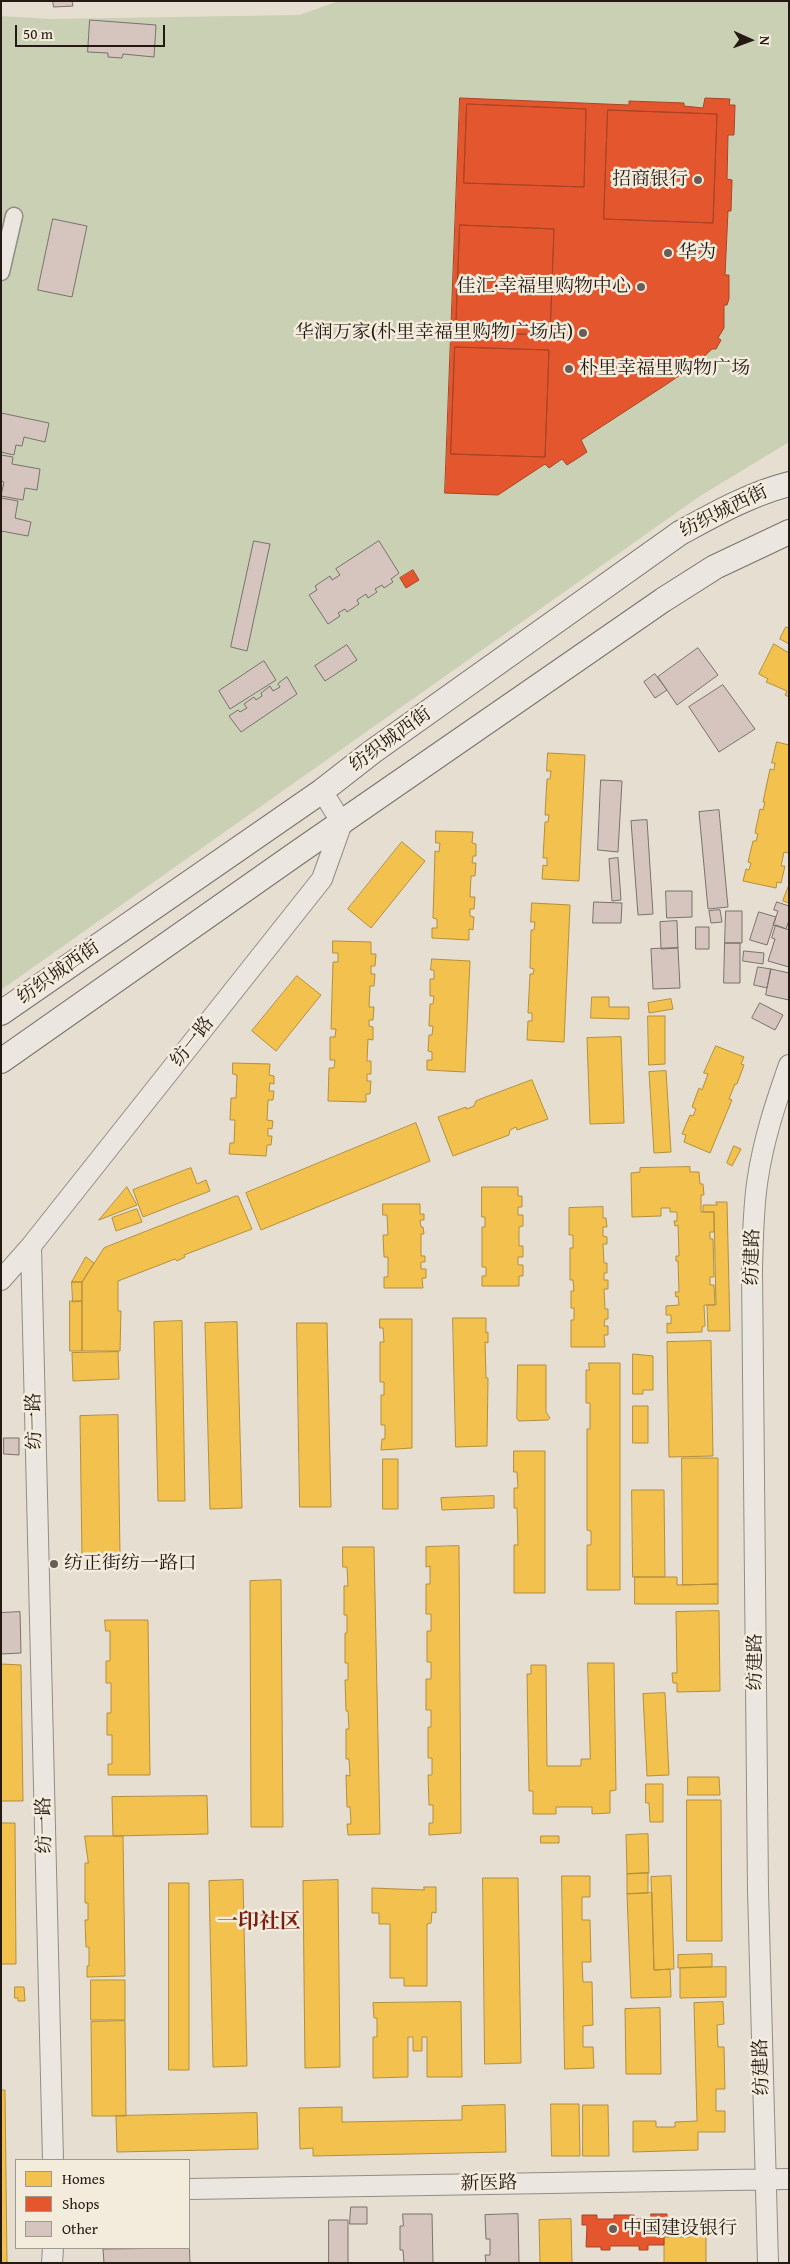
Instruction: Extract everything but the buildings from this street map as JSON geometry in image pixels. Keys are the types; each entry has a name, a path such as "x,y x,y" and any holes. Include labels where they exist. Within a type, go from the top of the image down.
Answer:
{"main road":[{"name":"纺织城西街","path":"1,1013 322,792 372,752 680,533 734,504 767,490 789,484"},
{"name":"纺织城西街","path":"1,1061 342,822 678,591 715,567 789,532"}],"street":[{"path":"1,272 14,216"},
{"path":"322,792 342,822"},
{"name":"纺一路","path":"52,2159 31,1246 322,879 342,822"},
{"name":"纺建路","path":"768,2263 758,1890 752,1259 753,1220 759,1169 774,1107 789,1066"},
{"path":"1,1280 31,1246"},
{"name":"新医路","path":"190,2189 789,2179"},
{"path":"52,2249 52,2263"}],"green space":[{"path":"339,1 789,1 789,442 700,496 1,990 1,16 51,19 299,15"}],"place":[{"name":"招商银行","path":"698,180"},
{"name":"华为","path":"668,253"},
{"name":"佳汇·幸福里购物中心","path":"641,287"},
{"name":"华润万家(朴里幸福里购物广场店)","path":"583,333"},
{"name":"朴里幸福里购物广场","path":"569,369"},
{"name":"纺正街纺一路口","path":"54,1564"},
{"name":"中国建设银行","path":"613,2229"}],"district":[{"name":"一印社区","path":"259,1923"}]}
